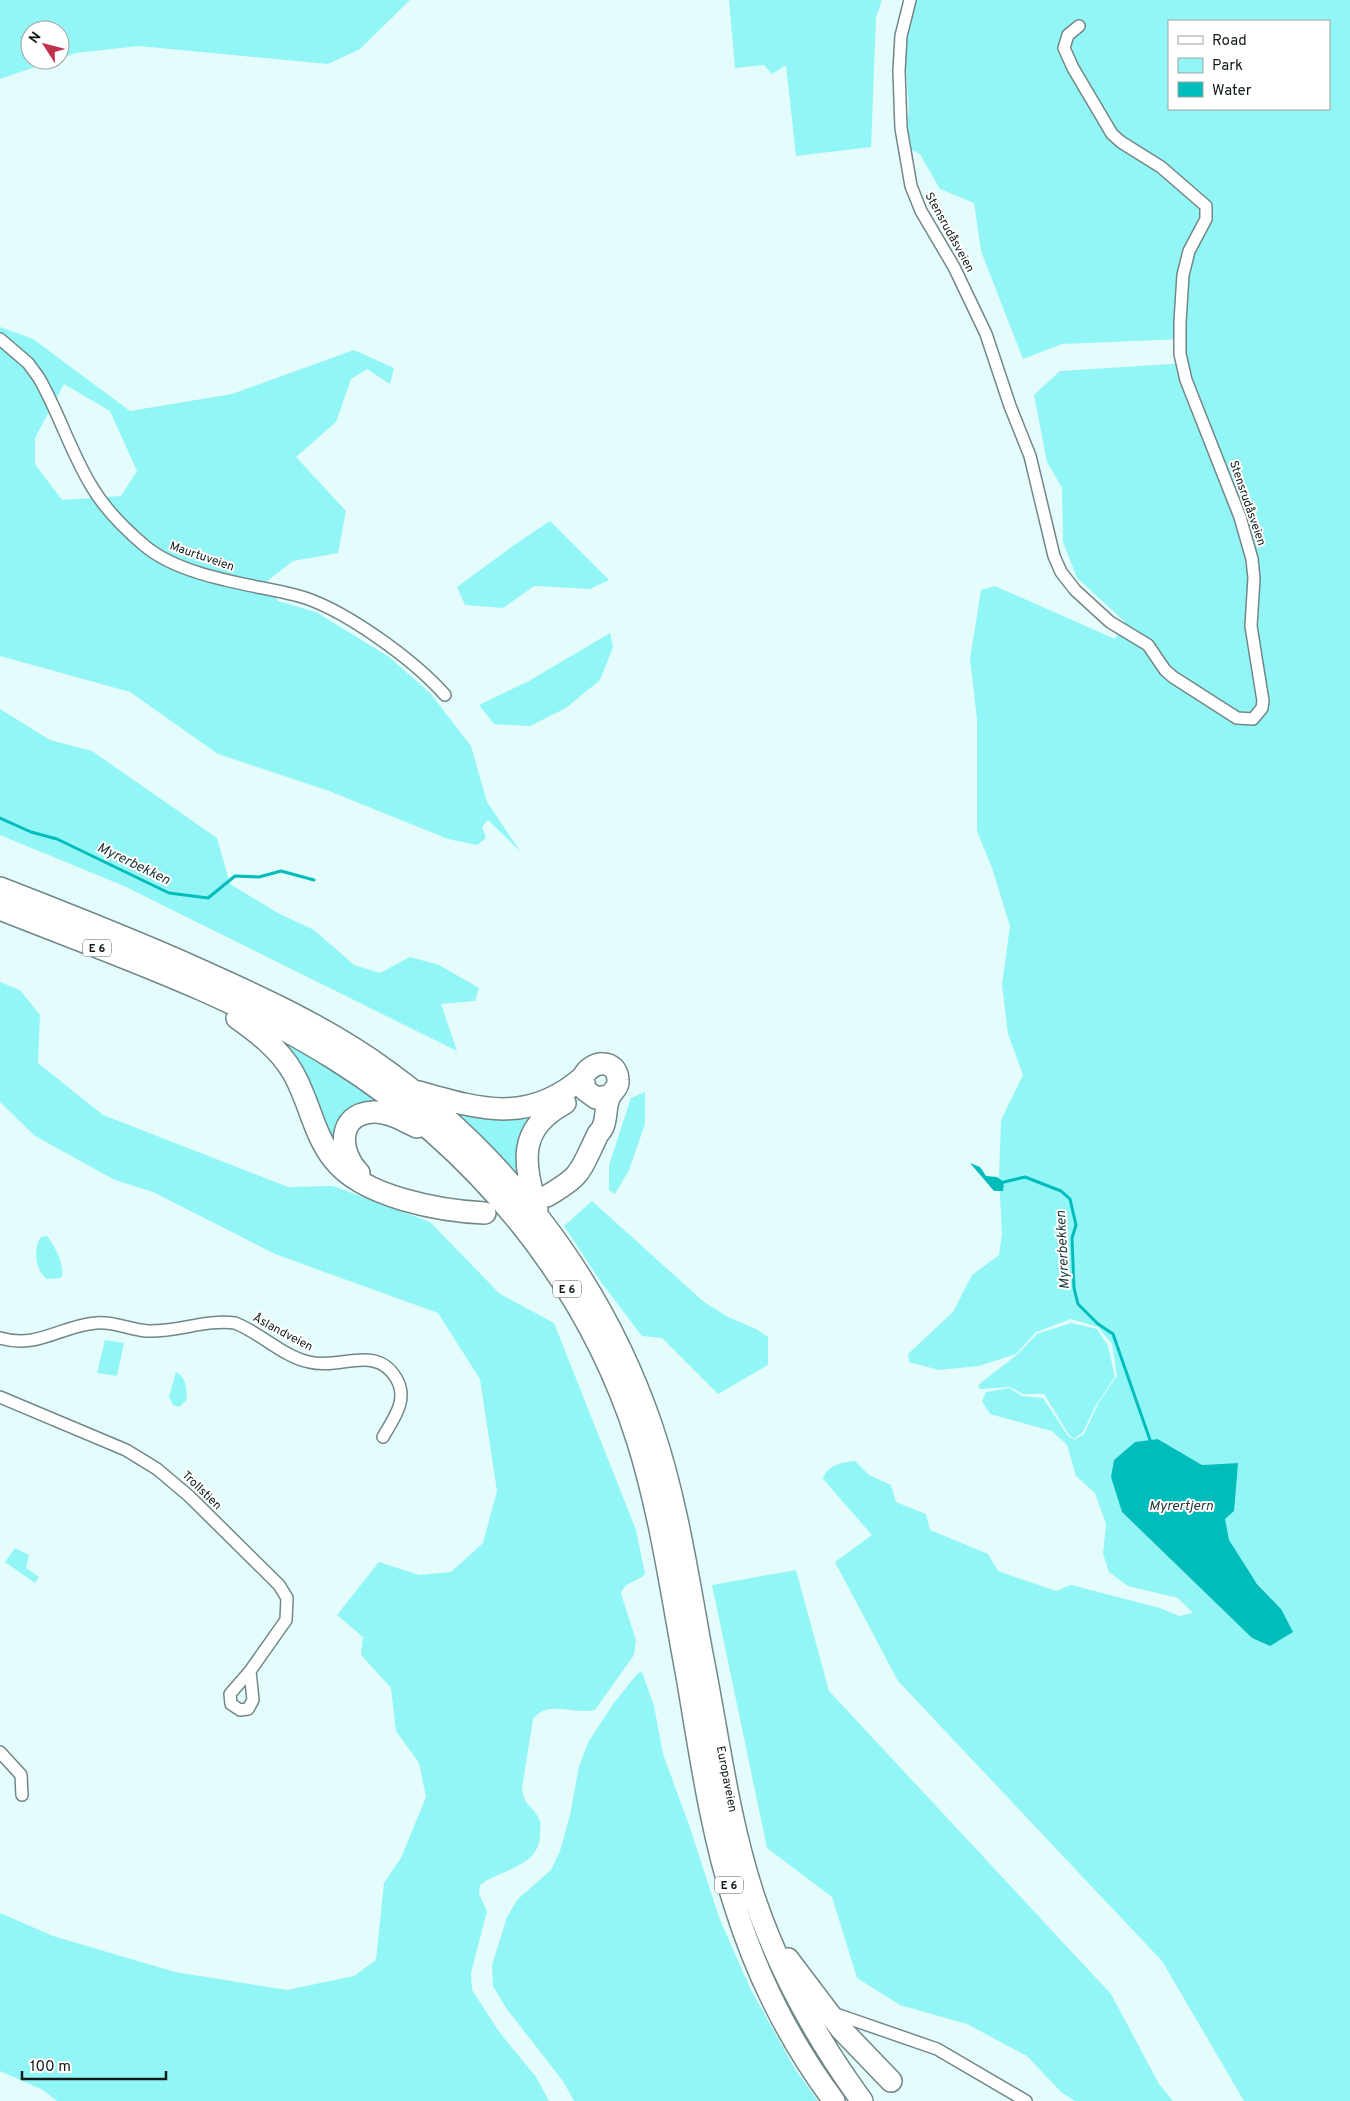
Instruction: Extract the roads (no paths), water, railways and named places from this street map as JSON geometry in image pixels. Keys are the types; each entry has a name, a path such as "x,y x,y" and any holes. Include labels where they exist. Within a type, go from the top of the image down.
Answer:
{"highway":[{"name":"E 6","path":"0,888 145,944 266,1000 350,1047 409,1088 474,1143 539,1217"},
{"name":"E 6","path":"0,909 194,987 281,1029 334,1059 398,1102 441,1138"},
{"name":"E 6","path":"194,987 254,1030 276,1050 292,1070 323,1142 333,1160 348,1175 391,1195 434,1206 485,1213"},
{"name":"E 6","path":"409,1088 472,1107 526,1108 550,1099 594,1091"},
{"name":"E 6","path":"539,1217 527,1171 526,1156 531,1135 537,1125 554,1109 594,1091"},
{"path":"546,1196 566,1184 580,1172 603,1127 594,1091"},
{"name":"E 6","path":"371,1187 351,1164 344,1151 345,1133 349,1125 359,1116 370,1112 384,1113 441,1138"},
{"name":"Europaveien","path":"441,1138 502,1202 532,1238 571,1296 598,1345 624,1403 646,1470 661,1536 717,1839 734,1904 758,1969 781,2018 814,2075 834,2101"},
{"name":"Europaveien","path":"539,1217 568,1257 600,1309 627,1363 654,1434 680,1531 737,1832 754,1895 766,1929 801,2007 832,2059 862,2101"},
{"name":"E 6","path":"766,1929 827,2011 867,2058 891,2081"}],"street":[{"name":"Stensrudåsveien","path":"910,0 901,36 899,71 901,128 911,186 921,211 954,267 986,334 1010,406 1030,456 1050,544 1061,572 1075,590 1110,622 1148,645 1173,677 1237,718 1253,720 1262,708 1263,701 1250,626 1254,578 1252,559 1240,518 1186,380 1180,354 1183,275 1189,251 1206,219 1206,206 1166,170 1121,142 1112,134 1073,68 1064,48 1068,35 1079,26"},
{"name":"Maurtuveien","path":"0,340 28,363 39,378 92,487 120,522 145,546 166,560 181,566 242,585 310,600 354,623 394,649 432,680 445,695"},
{"name":"Åslandveien","path":"0,1338 24,1342 94,1323 112,1323 148,1331 223,1322 235,1323 307,1362 325,1364 367,1359 384,1364 393,1372 400,1385 402,1394 400,1405 384,1437"},
{"name":"Trollstien","path":"0,1397 126,1450 157,1468 189,1496 274,1580 286,1595 287,1617 279,1632 250,1671"},
{"path":"0,1752 21,1774 22,1795"},
{"path":"827,2011 937,2050 1026,2101"}],"water":[{"path":"970,1163 980,1167 986,1176 997,1177 1004,1182 1003,1191 994,1191"},
{"name":"Myrertjern","path":"1158,1439 1202,1465 1238,1463 1234,1511 1225,1519 1229,1540 1257,1584 1281,1609 1293,1632 1270,1646 1252,1638 1122,1512 1111,1477 1114,1460 1135,1442"}],"waterway":[{"name":"Myrerbekken","path":"0,818 31,832 57,839 169,893 208,898 235,876 259,877 281,871 314,880"},
{"name":"Myrerbekken","path":"1004,1182 1025,1177 1061,1191 1070,1199 1076,1225 1072,1238 1074,1288 1078,1304 1098,1324 1113,1334 1150,1440"}]}
